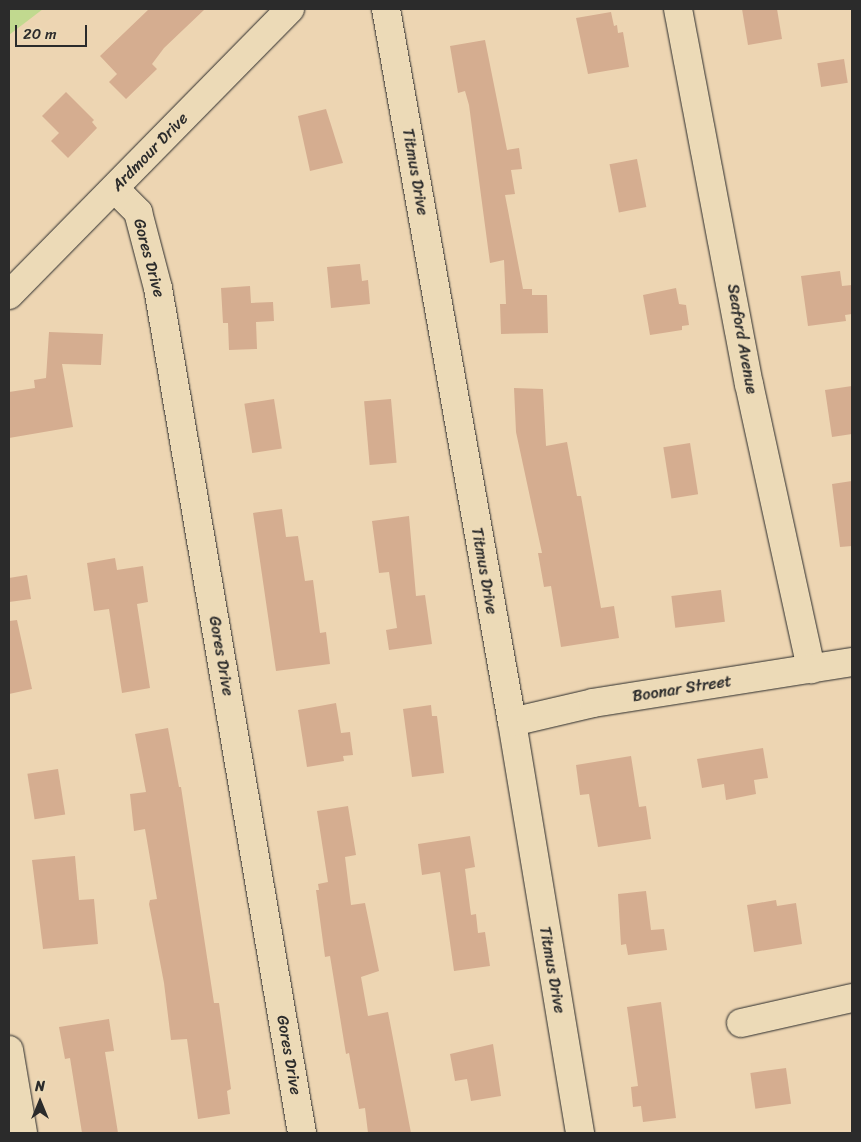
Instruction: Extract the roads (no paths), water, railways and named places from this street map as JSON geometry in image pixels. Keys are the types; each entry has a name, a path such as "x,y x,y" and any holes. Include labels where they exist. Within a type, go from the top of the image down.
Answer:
{"street":[{"name":"Ardmour Drive","path":"9,295 290,9"},
{"name":"Titmus Drive","path":"386,9 512,722 580,1133"},
{"name":"Seaford Avenue","path":"678,9 749,384 811,669"},
{"name":"Gores Drive","path":"115,189 138,212 158,288 302,1133"},
{"name":"Boonar Street","path":"512,722 593,703 852,662"},
{"path":"741,1023 852,998"},
{"path":"9,1050 23,1133"}]}
